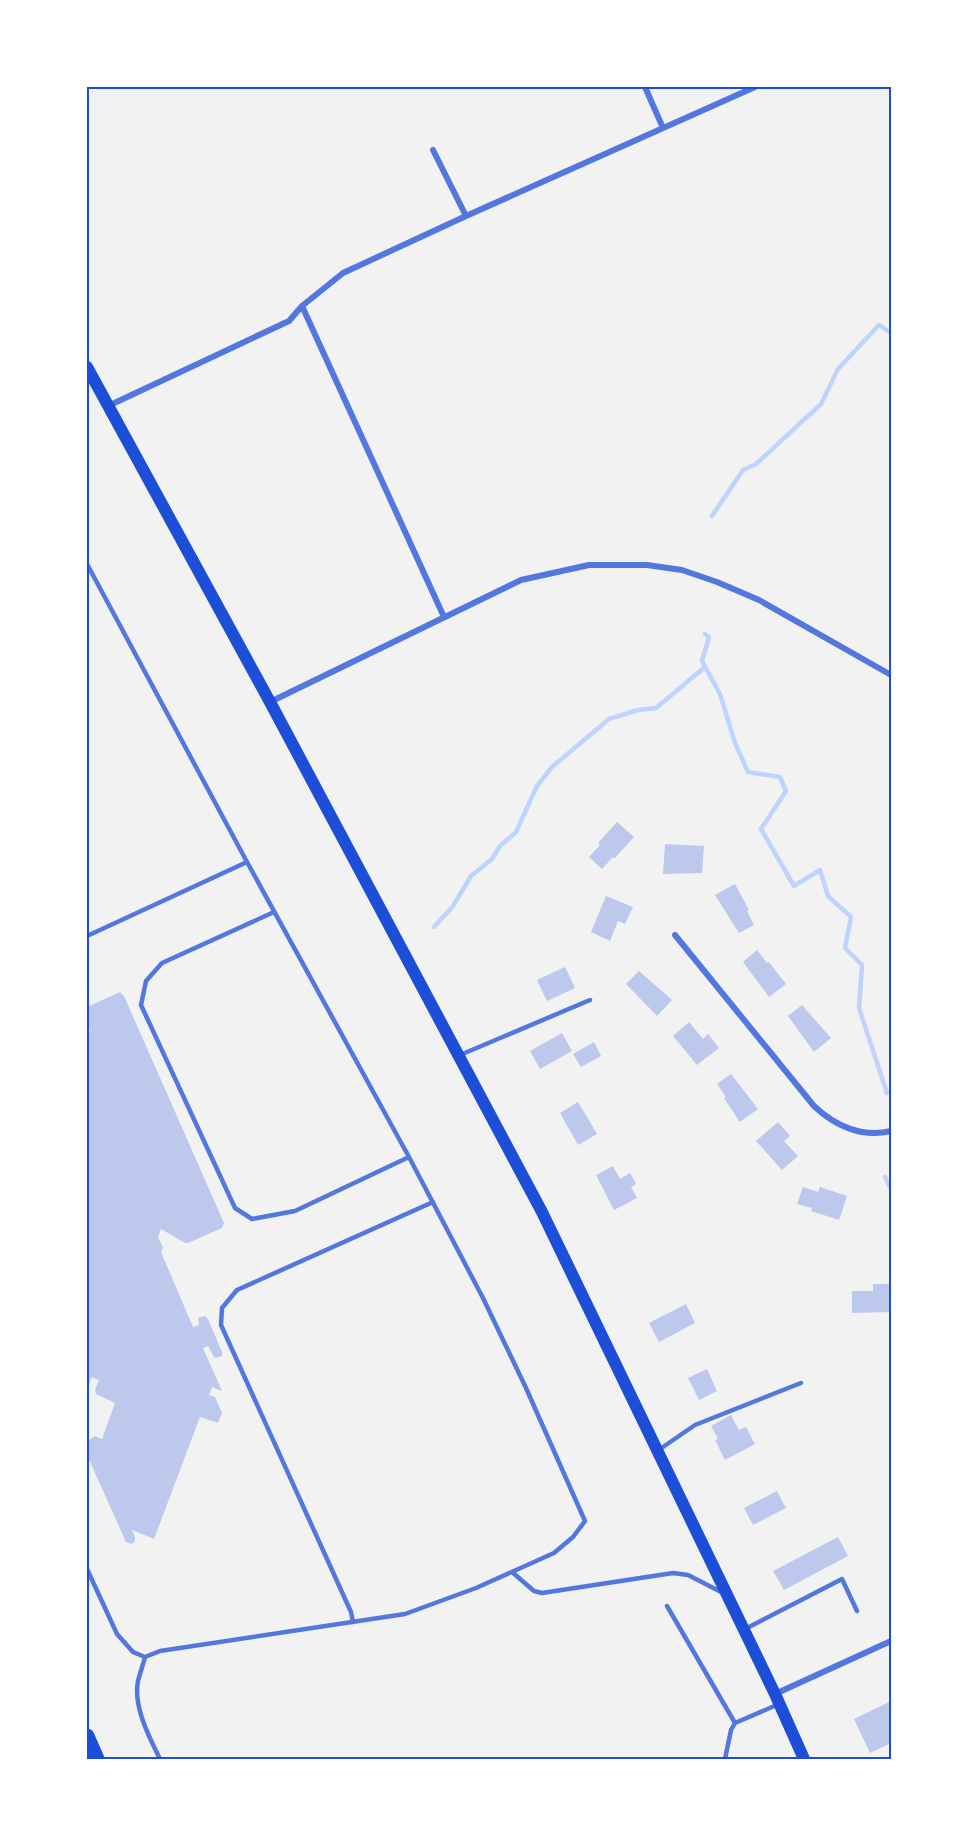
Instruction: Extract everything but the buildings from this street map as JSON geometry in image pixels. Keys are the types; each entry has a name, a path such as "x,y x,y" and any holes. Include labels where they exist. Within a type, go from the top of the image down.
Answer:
{"highway":[{"path":"87,1736 97,1759"}],"main road":[{"path":"87,367 270,702 542,1212 728,1596 804,1759"}],"street":[{"path":"645,87 663,128"},
{"path":"108,406 289,321 302,306 343,273 754,87"},
{"path":"432,150 466,216"},
{"path":"302,306 444,618"},
{"path":"270,702 521,580 589,565 647,565 682,570 717,582 759,600 891,675"},
{"path":"675,935 826,1118 856,1131 881,1133 891,1131"},
{"path":"777,1699 891,1641"}],"lane":[{"path":"87,564 409,1157 483,1298 585,1521 573,1538 554,1553 476,1588 405,1614 160,1651 145,1657 133,1652 117,1634 87,1569"},
{"path":"87,936 247,862"},
{"path":"274,912 162,963 146,981 141,1005 235,1208 252,1219 295,1211 409,1157"},
{"path":"459,1055 590,1000"},
{"path":"352,1622 351,1611 221,1325 222,1308 237,1290 433,1202"},
{"path":"658,1451 695,1425 801,1383"},
{"path":"512,1572 534,1592 542,1593 673,1573 688,1575 728,1596"},
{"path":"744,1630 842,1579 857,1611"},
{"path":"667,1606 735,1723"},
{"path":"145,1657 137,1683 139,1706 160,1759"},
{"path":"725,1759 731,1730 735,1723 777,1699"}],"waterway":[{"path":"712,516 743,470 756,464 821,404 838,369 879,325 891,333"},
{"path":"705,634 709,637 702,661 720,694 735,743 748,772 780,777 786,791 761,829 794,886 820,870 828,896 851,917 845,948 862,965 859,1008 887,1093"},
{"path":"434,927 453,906 471,876 492,859 500,846 516,832 537,786 552,767 609,719 638,710 656,708 705,667"},
{"path":"885,1177 891,1189"}]}
